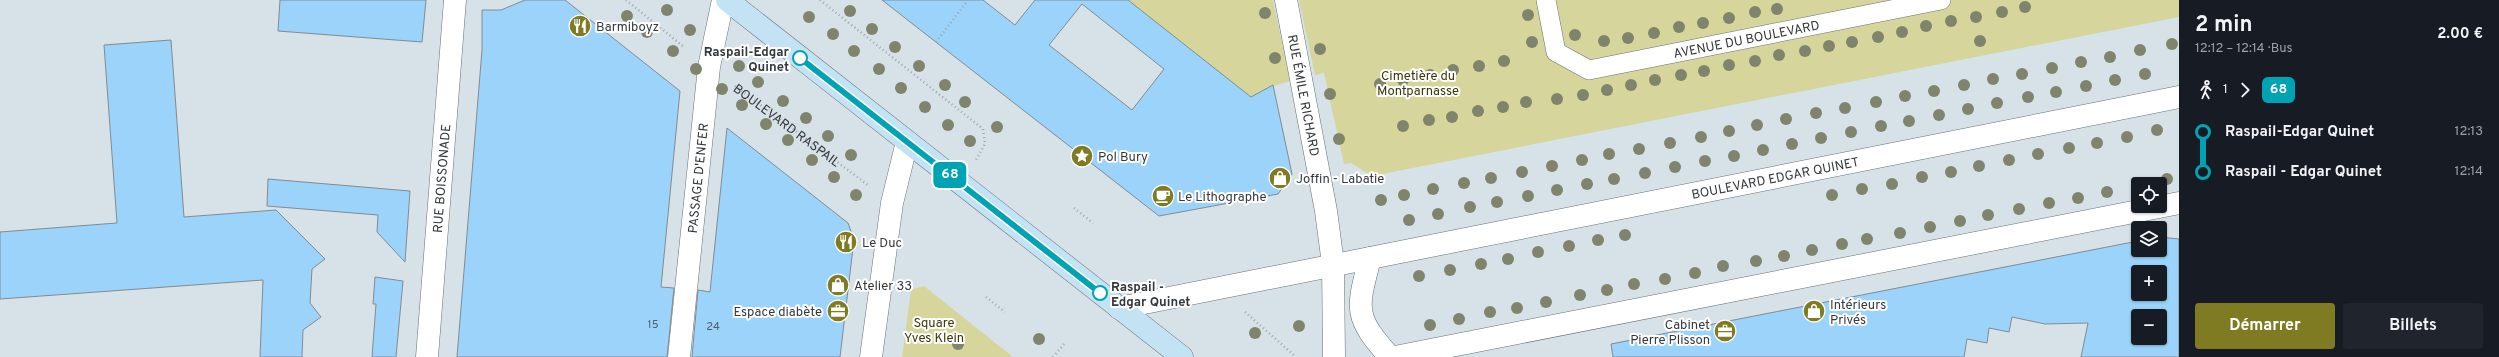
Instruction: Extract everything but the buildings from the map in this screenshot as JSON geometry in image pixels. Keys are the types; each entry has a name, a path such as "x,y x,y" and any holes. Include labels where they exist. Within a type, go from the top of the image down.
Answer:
{"main road":[{"path":"727,0 1182,357"}],"street":[{"name":"RUE BOISSONADE","path":"427,357 455,0"},
{"name":"PASSAGE D'ENFER","path":"679,357 709,67 723,0"},
{"name":"RUE ÉMILE RICHARD","path":"1286,0 1326,211 1333,264 1334,357"},
{"name":"BOULEVARD EDGAR QUINET","path":"1119,308 1333,264 1370,258 2179,97"},
{"path":"871,357 892,203 907,142"},
{"path":"1395,357 2179,203"},
{"path":"1370,258 1362,291 1361,310 1365,327 1390,357"}],"lane":[{"name":"AVENUE DU BOULEVARD","path":"1546,0 1556,52 1589,70 1942,0"}],"path":[{"name":"BOULEVARD RASPAIL","path":"626,0 709,67 892,203"},
{"path":"820,0 983,129 985,144 963,185"},
{"path":"936,42 968,0"},
{"path":"1074,208 1093,222"},
{"path":"986,297 1005,312"},
{"path":"1239,306 1296,357"},
{"path":"1053,357 1064,344"}],"green space":[{"path":"1126,0 1273,0 1290,81 1273,86 1251,97"},
{"name":"Cimetière du Montparnasse","path":"1299,0 2179,0 2179,17 1372,176 1351,163 1344,164 1324,73 1315,75"},
{"name":"Square Yves Klein","path":"924,286 1013,357 902,357 911,290"}],"bus line":[{"name":"68","path":"800,58 1100,293"}],"place":[{"name":"Barmiboyz","path":"580,26"},
{"name":"Raspail-Edgar Quinet","path":"800,58"},
{"name":"Pol Bury","path":"1082,156"},
{"name":"Joffin - Labatie","path":"1280,178"},
{"name":"Le Lithographe","path":"1163,196"},
{"name":"Le Duc","path":"846,242"},
{"name":"Atelier 33","path":"838,285"},
{"name":"Raspail - Edgar Quinet","path":"1100,293"},
{"name":"Espace diabète","path":"838,311"},
{"name":"Intérieurs Privés","path":"1814,311"},
{"name":"Cabinet Pierre Plisson","path":"1725,331"}]}
